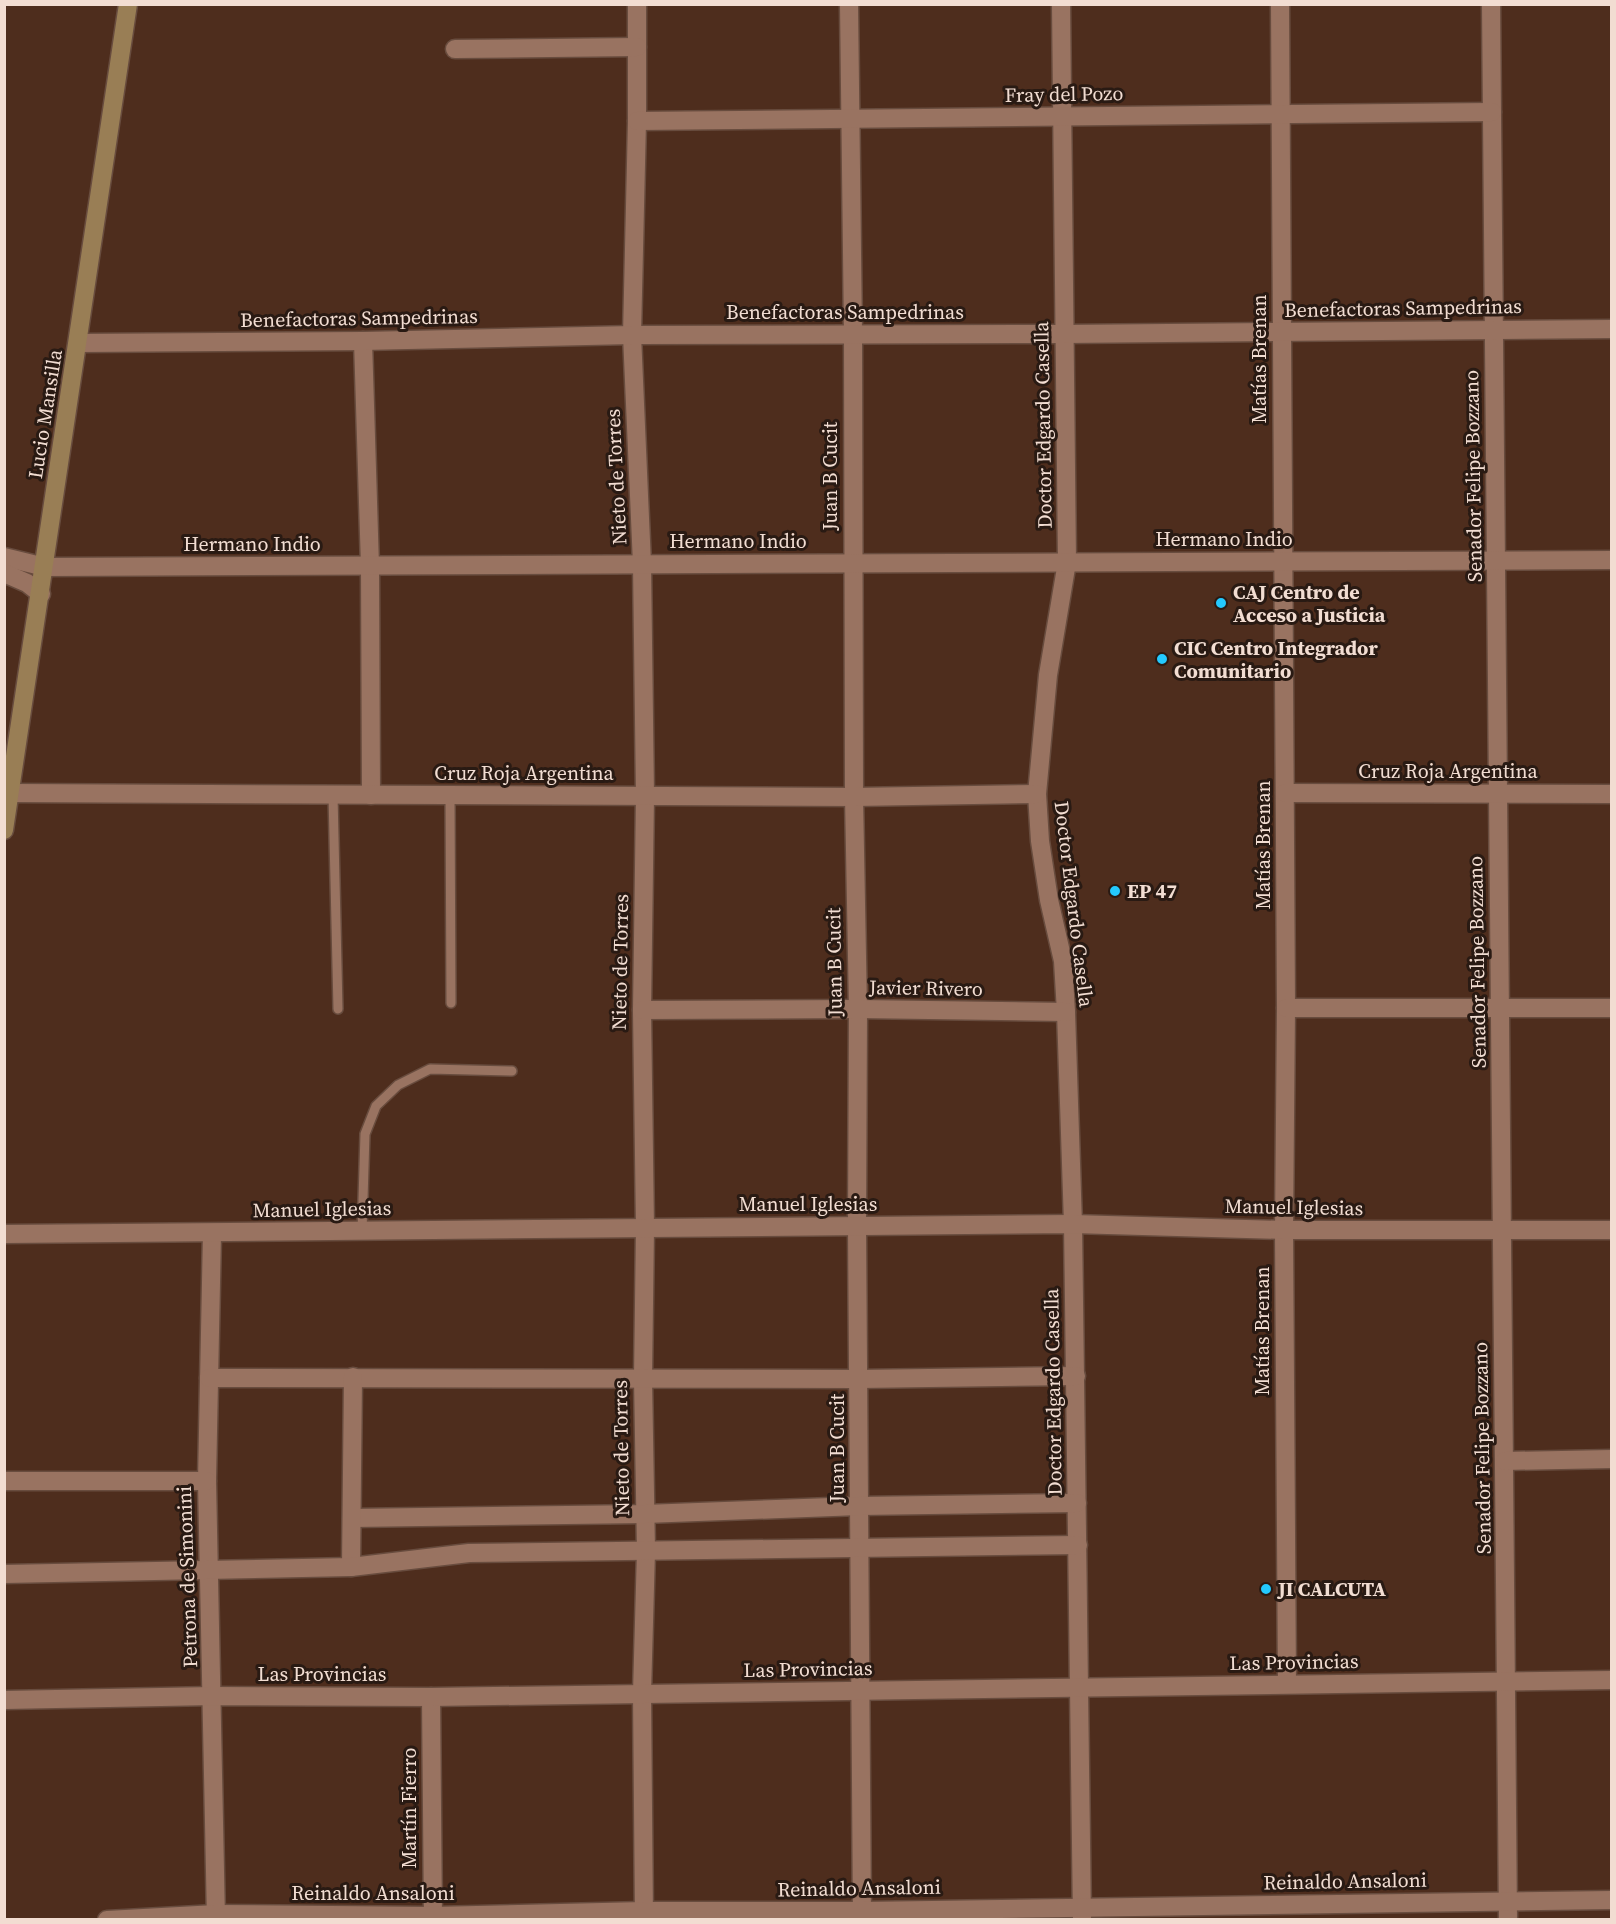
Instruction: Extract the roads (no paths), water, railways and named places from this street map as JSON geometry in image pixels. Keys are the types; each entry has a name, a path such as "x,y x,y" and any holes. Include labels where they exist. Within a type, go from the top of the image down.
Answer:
{"main road":[{"name":"Lucio Mansilla","path":"4,830 79,343 128,4"}],"street":[{"name":"Nieto de Torres","path":"637,4 632,335 642,564 645,796 642,1011 646,1551 642,1693 644,1916"},
{"name":"Juan B Cucit","path":"849,4 858,1009 857,1227 862,1915"},
{"name":"Doctor Edgardo Casella","path":"1061,4 1067,562 1048,675 1037,794 1040,841 1049,900 1063,961 1066,1012 1076,1376 1082,1913"},
{"name":"Matías Brenan","path":"1280,4 1286,1008 1284,1230 1287,1684"},
{"name":"Senador Felipe Bozzano","path":"1491,4 1508,1910"},
{"path":"455,49 637,46"},
{"name":"Fray del Pozo","path":"637,121 1492,112"},
{"name":"Benefactoras Sampedrinas","path":"79,343 363,341 632,335 1611,329"},
{"path":"363,341 370,566 371,795"},
{"name":"Hermano Indio","path":"4,557 45,567 1611,560"},
{"path":"4,573 27,583 41,594"},
{"name":"Cruz Roja Argentina","path":"10,793 855,797 1037,794"},
{"name":"Cruz Roja Argentina","path":"1285,793 1611,794"},
{"path":"1286,1008 1611,1008"},
{"name":"Javier Rivero","path":"642,1011 858,1009 1066,1012"},
{"name":"Manuel Iglesias","path":"4,1234 1073,1224 1284,1230 1611,1230"},
{"name":"Petrona de Simonini","path":"212,1233 207,1481 216,1917"},
{"path":"209,1378 859,1379 1076,1376"},
{"path":"351,1567 353,1377"},
{"path":"1505,1461 1611,1459"},
{"path":"4,1480 207,1481"},
{"path":"352,1518 645,1514 859,1506 1077,1503"},
{"path":"4,1574 351,1567 469,1553 860,1546 1078,1545"},
{"name":"Las Provincias","path":"4,1700 213,1696 431,1697 1611,1680"},
{"name":"Martín Fierro","path":"431,1697 433,1918"},
{"name":"Reinaldo Ansaloni","path":"107,1920 216,1917 433,1918 1508,1910 1611,1900"}],"lane":[{"path":"333,795 338,1009"},
{"path":"450,795 451,1003"},
{"path":"363,1232 364,1134 376,1106 398,1085 430,1069 512,1071"}],"place":[{"name":"CAJ Centro de Acceso a Justicia","path":"1221,603"},
{"name":"CIC Centro Integrador Comunitario","path":"1162,659"},
{"name":"EP 47","path":"1115,891"},
{"name":"JI CALCUTA","path":"1266,1589"}]}
